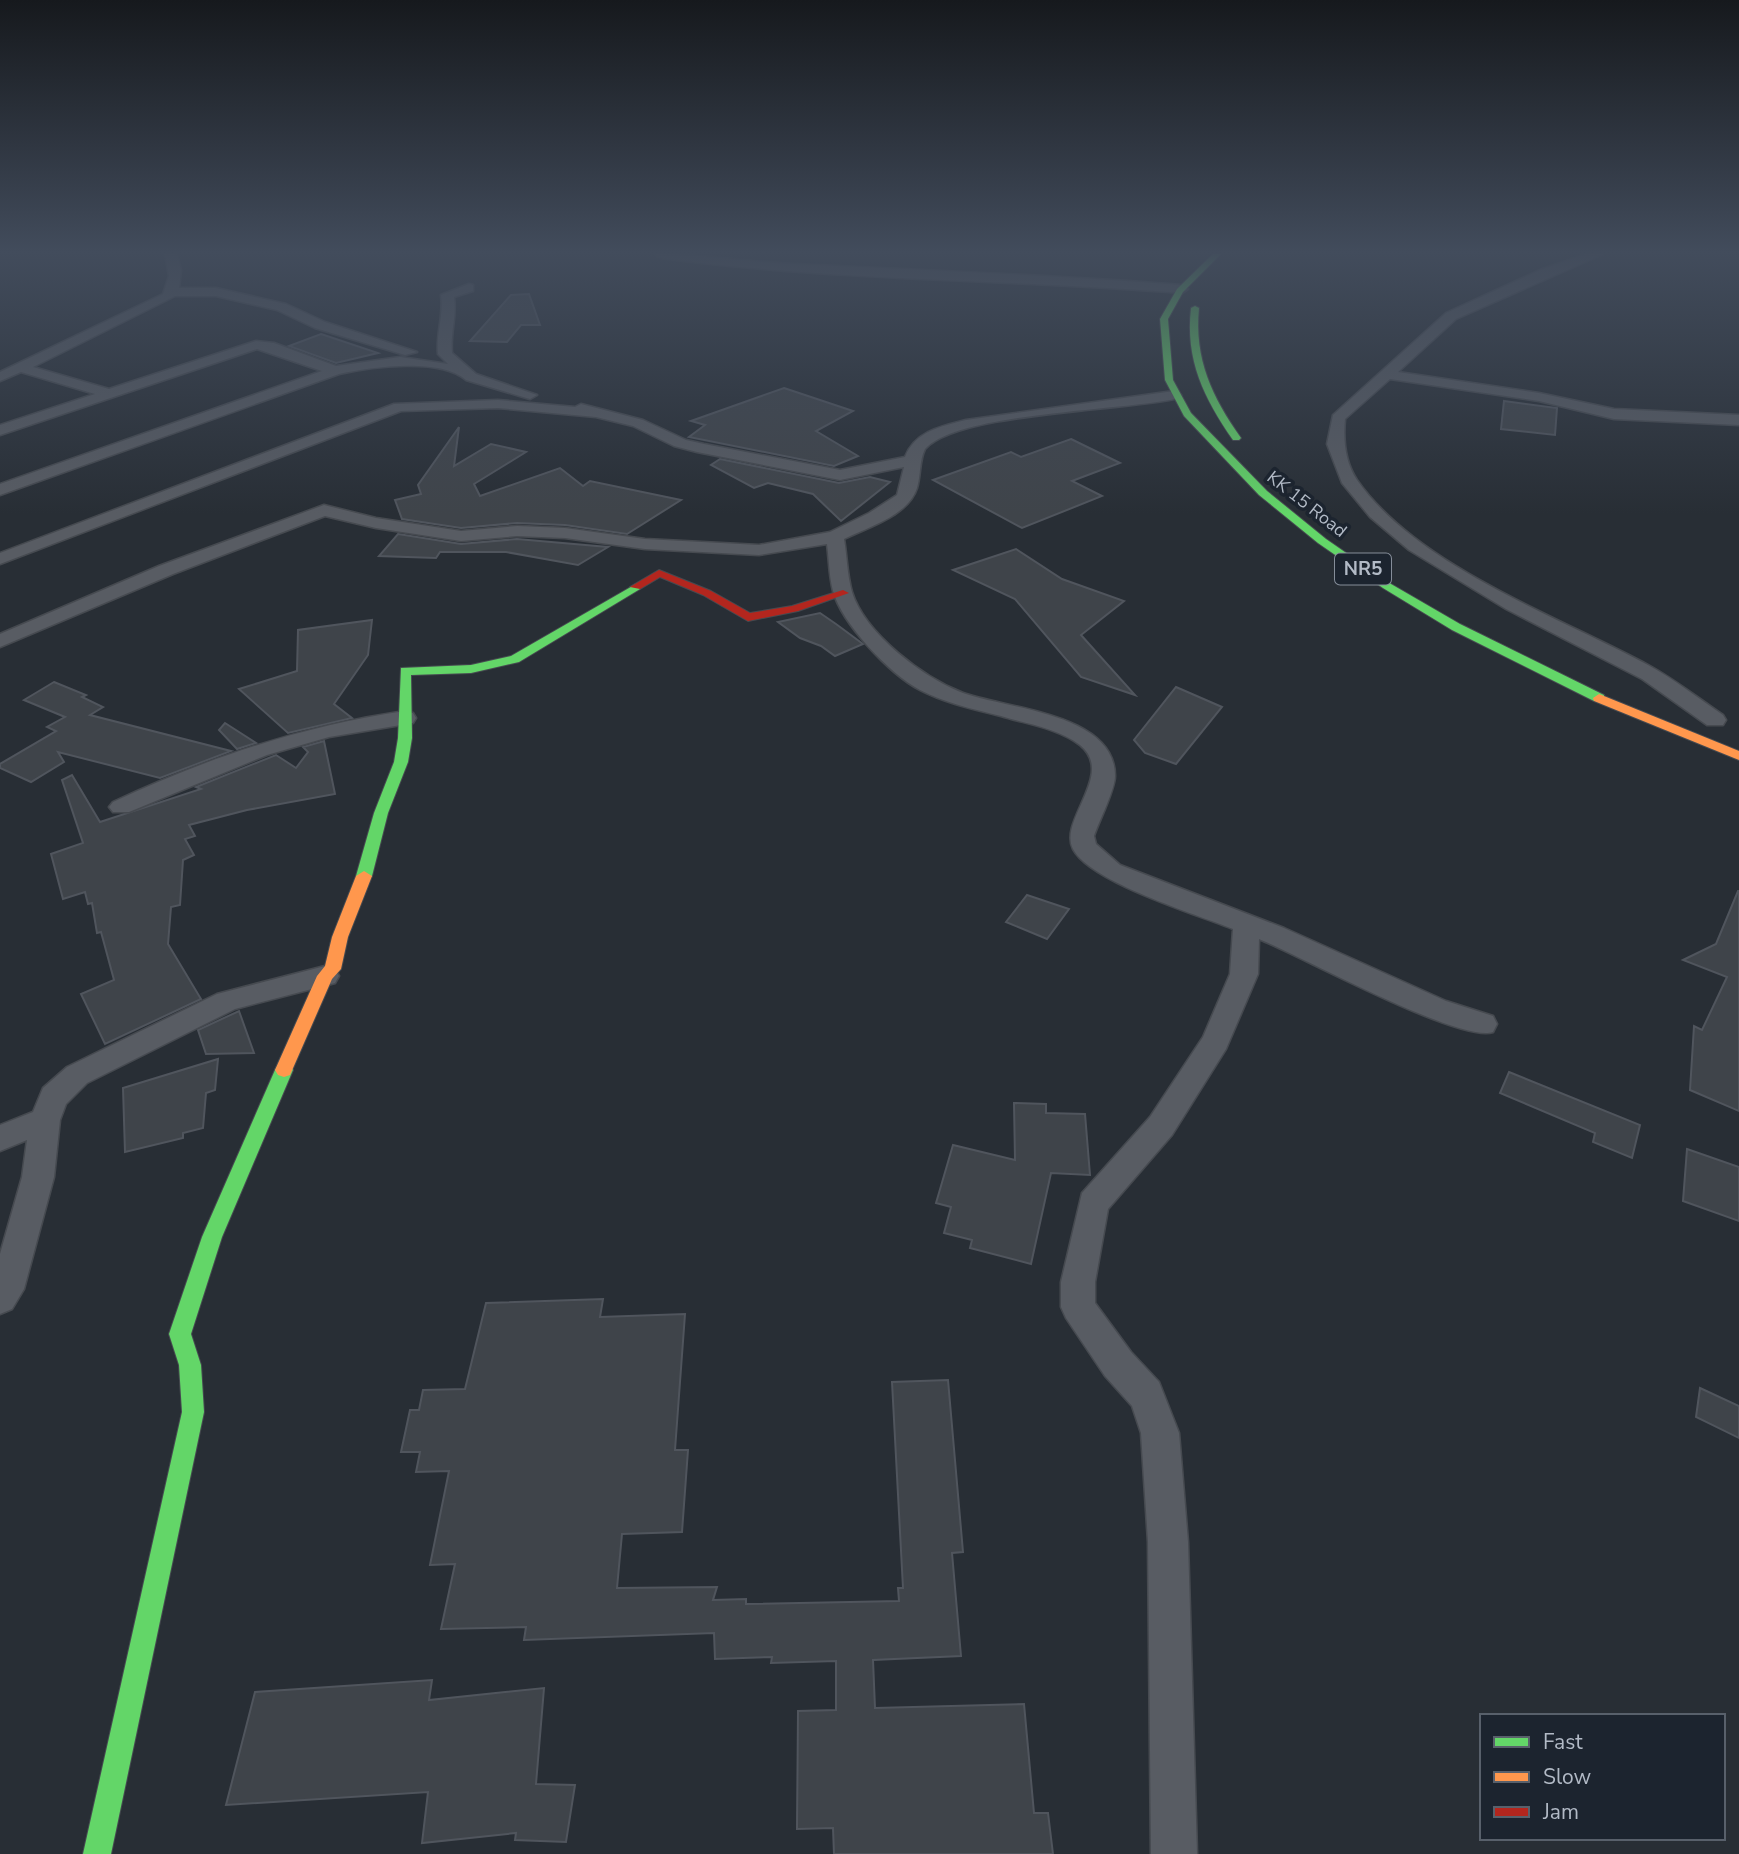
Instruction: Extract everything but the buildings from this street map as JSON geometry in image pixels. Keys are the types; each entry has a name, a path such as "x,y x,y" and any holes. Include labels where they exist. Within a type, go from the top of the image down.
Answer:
{"main road":[{"name":"KK 15 Road","path":"1165,341 1167,370 1174,395 1234,467 1269,501 1318,541 1471,634 1601,698 1739,755"},
{"name":"KK 15 Road","path":"1191,341 1192,355 1205,390 1243,447"},
{"path":"97,1854 193,1412 190,1366 180,1334 212,1237 325,976 333,969 340,937 361,888 381,813 401,762 405,671 471,670 515,659 659,573 707,593 748,617 794,610 842,593"},
{"path":"1651,696 1721,722"}],"street":[{"path":"0,377 78,341"},
{"path":"371,341 412,353 434,364"},
{"path":"442,341 445,354 465,372 483,382 638,423 680,443 840,475 911,461"},
{"path":"1423,341 1338,418 1335,445 1350,481 1366,502 1423,553 1487,591 1642,670 1721,722"},
{"path":"0,430 256,345 269,346 335,371"},
{"path":"0,490 335,371 385,359 434,364 465,372"},
{"path":"20,368 71,380 107,393"},
{"path":"1384,374 1539,397 1614,414 1739,421"},
{"path":"0,641 166,570 324,510 376,523 461,536 517,531 565,533 645,544 759,551 835,537 900,501 908,487 911,461 922,442 954,429 1027,413 1174,395"},
{"path":"0,559 398,407 498,404 595,413"},
{"path":"835,537 842,593 879,646 925,684 957,698 1065,727 1089,741 1098,752 1104,777 1082,836 1084,847 1111,871 1246,924 1436,1008 1483,1024"},
{"path":"121,807 192,774 286,740 346,725 405,718"},
{"path":"1174,1854 1168,1542 1160,1433 1146,1395 1118,1364 1078,1307 1078,1282 1093,1203 1161,1126 1216,1041 1244,974 1246,924"},
{"path":"0,1298 6,1289 38,1177 45,1120 54,1097 77,1075 227,1001 325,976"},
{"path":"0,1138 45,1120"}],"traffic: fast":[{"path":"1166,341 1169,380 1187,414 1263,493 1322,541 1387,586 1456,627 1599,698"},
{"path":"1194,341 1201,377 1216,408 1236,438"},
{"path":"364,876 381,813 401,762 405,738 405,671 471,669 515,659 636,587"},
{"path":"97,1854 193,1412 190,1365 180,1334 212,1237 284,1070"}],"traffic: slow":[{"path":"1599,698 1739,756"},
{"path":"284,1070 325,976 333,969 340,937 364,876"}],"traffic: jam":[{"path":"636,587 659,573 707,593 748,617 794,609 843,593"}]}
